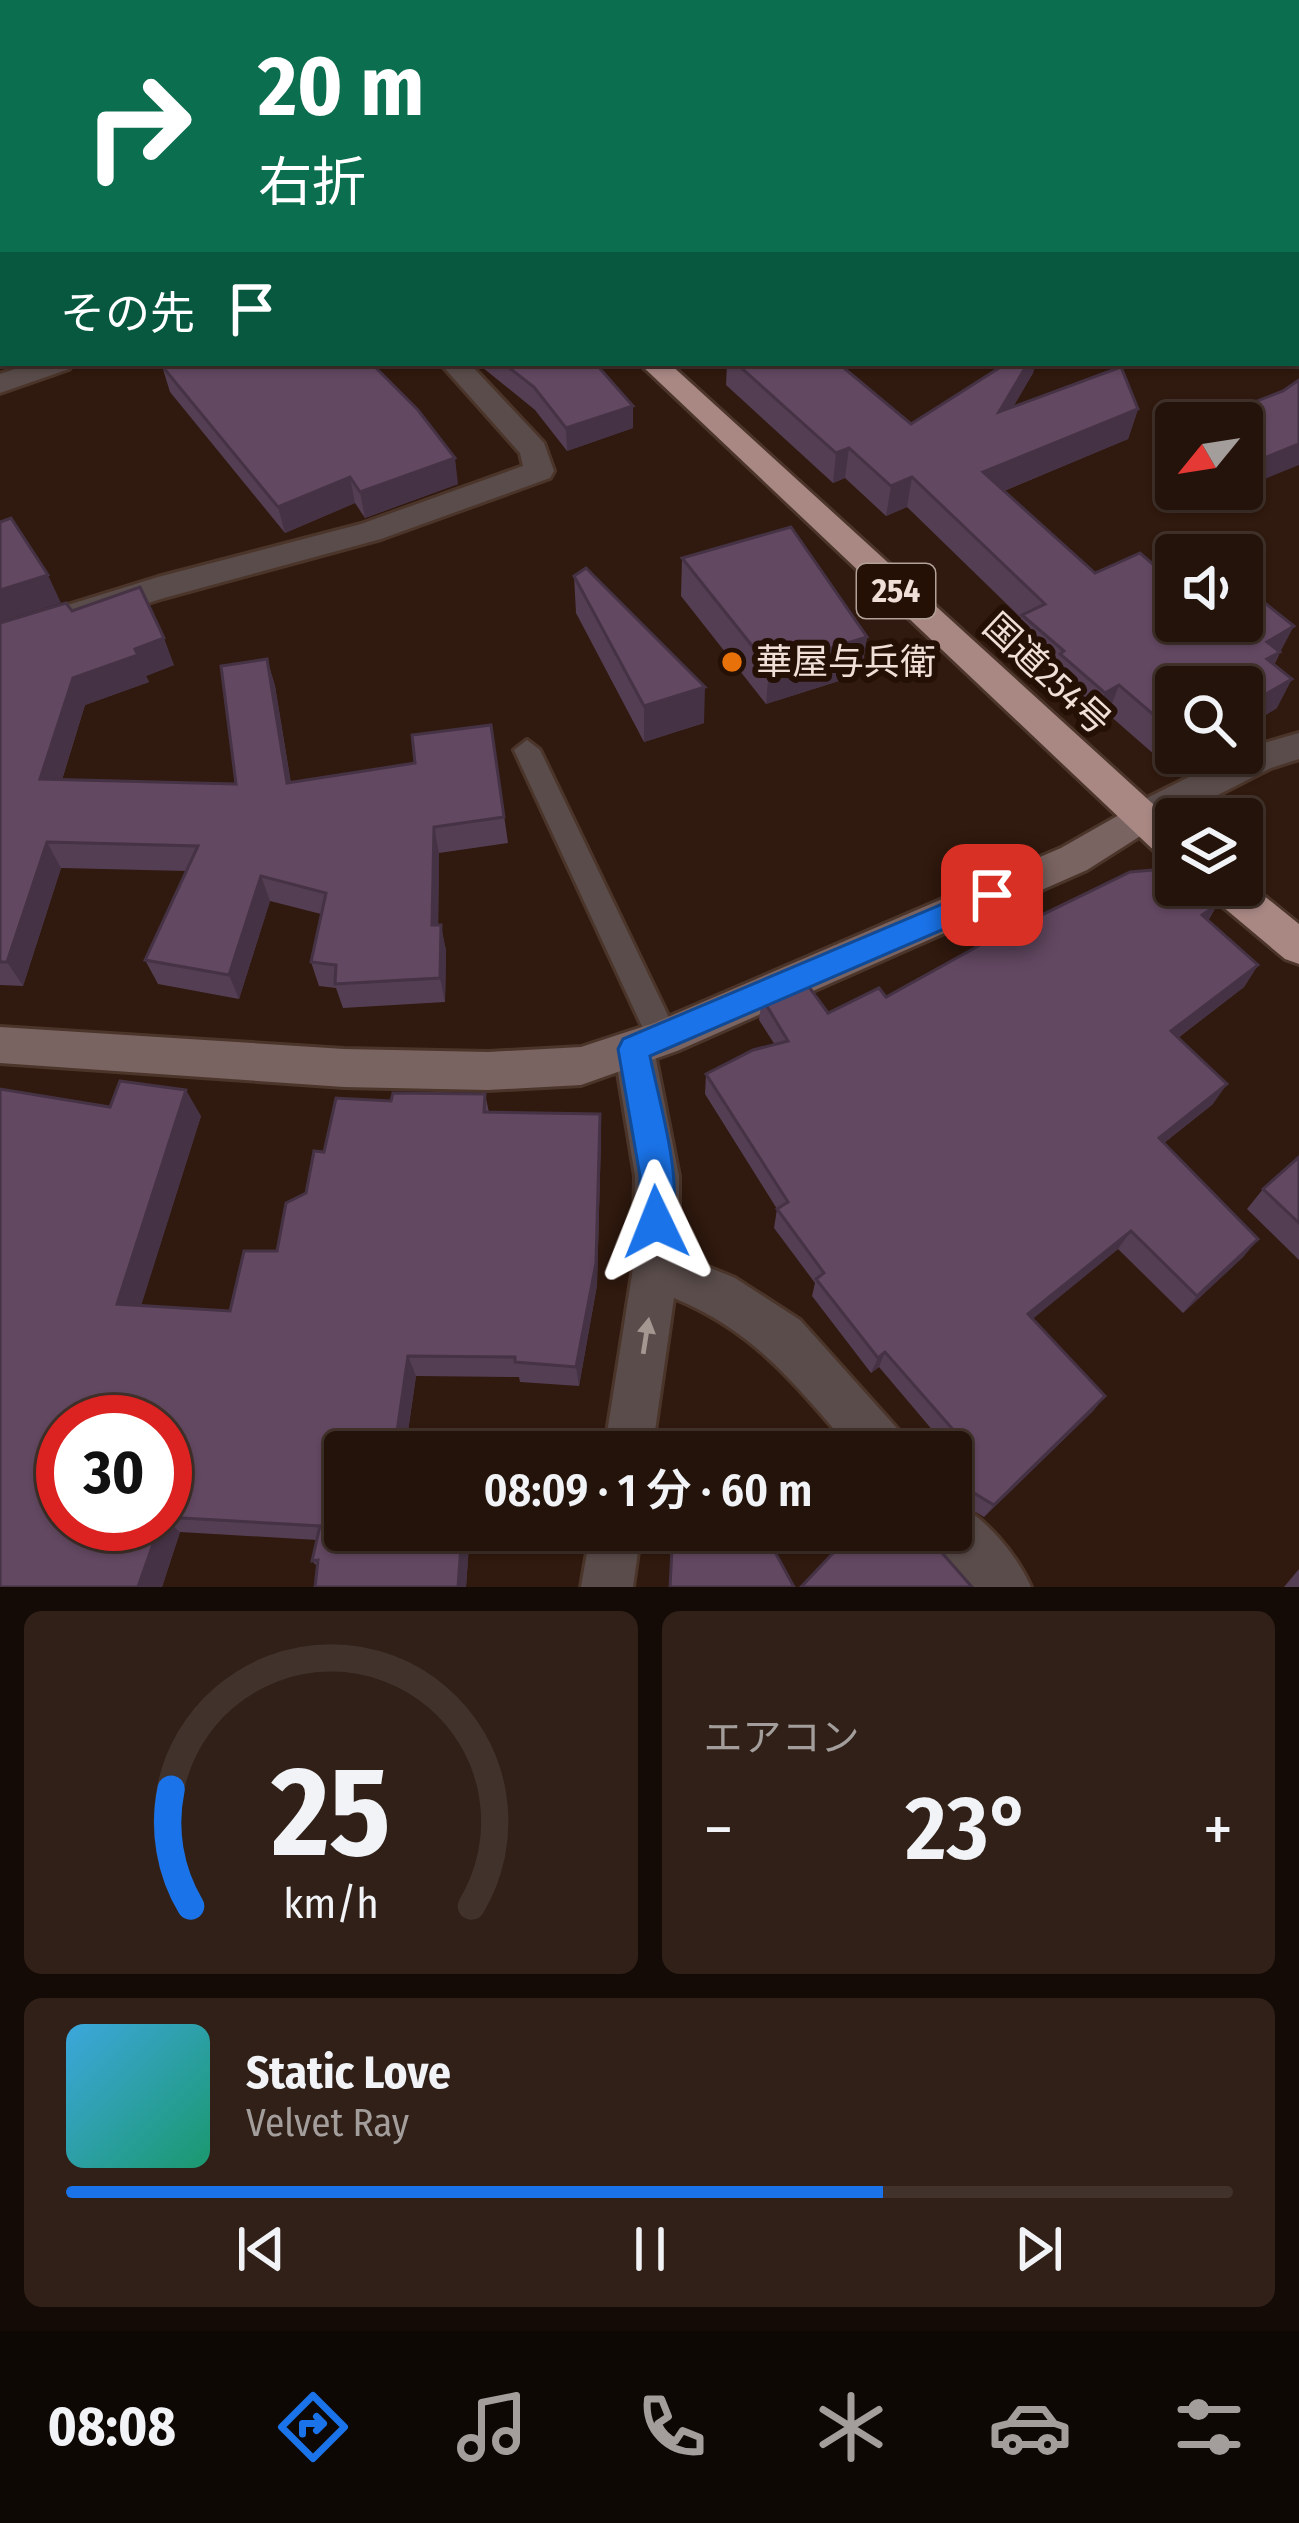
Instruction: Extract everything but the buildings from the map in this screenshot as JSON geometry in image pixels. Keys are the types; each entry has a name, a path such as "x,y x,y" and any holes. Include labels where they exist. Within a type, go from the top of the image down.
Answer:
{"highway":[{"name":"国道254号","path":"656,366 1155,830"},
{"path":"1248,906 1299,947"}],"street":[{"path":"0,384 51,366"},
{"path":"0,638 158,588 370,532 539,471 534,450 457,366"},
{"path":"0,1045 344,1068 488,1072 581,1066 648,1044 1074,859 1140,818 1259,758 1299,746"},
{"path":"631,1431 656,1268 657,1176 648,1044"},
{"path":"656,1268 719,1294 784,1336 868,1431"},
{"path":"972,1550 1005,1587"},
{"path":"607,1587 613,1551"}],"lane":[{"path":"527,751 648,1044"}],"place":[{"name":"華屋与兵衛","path":"732,662"}],"route":[{"path":"656,1222 657,1176 634,1049 992,895"}]}
